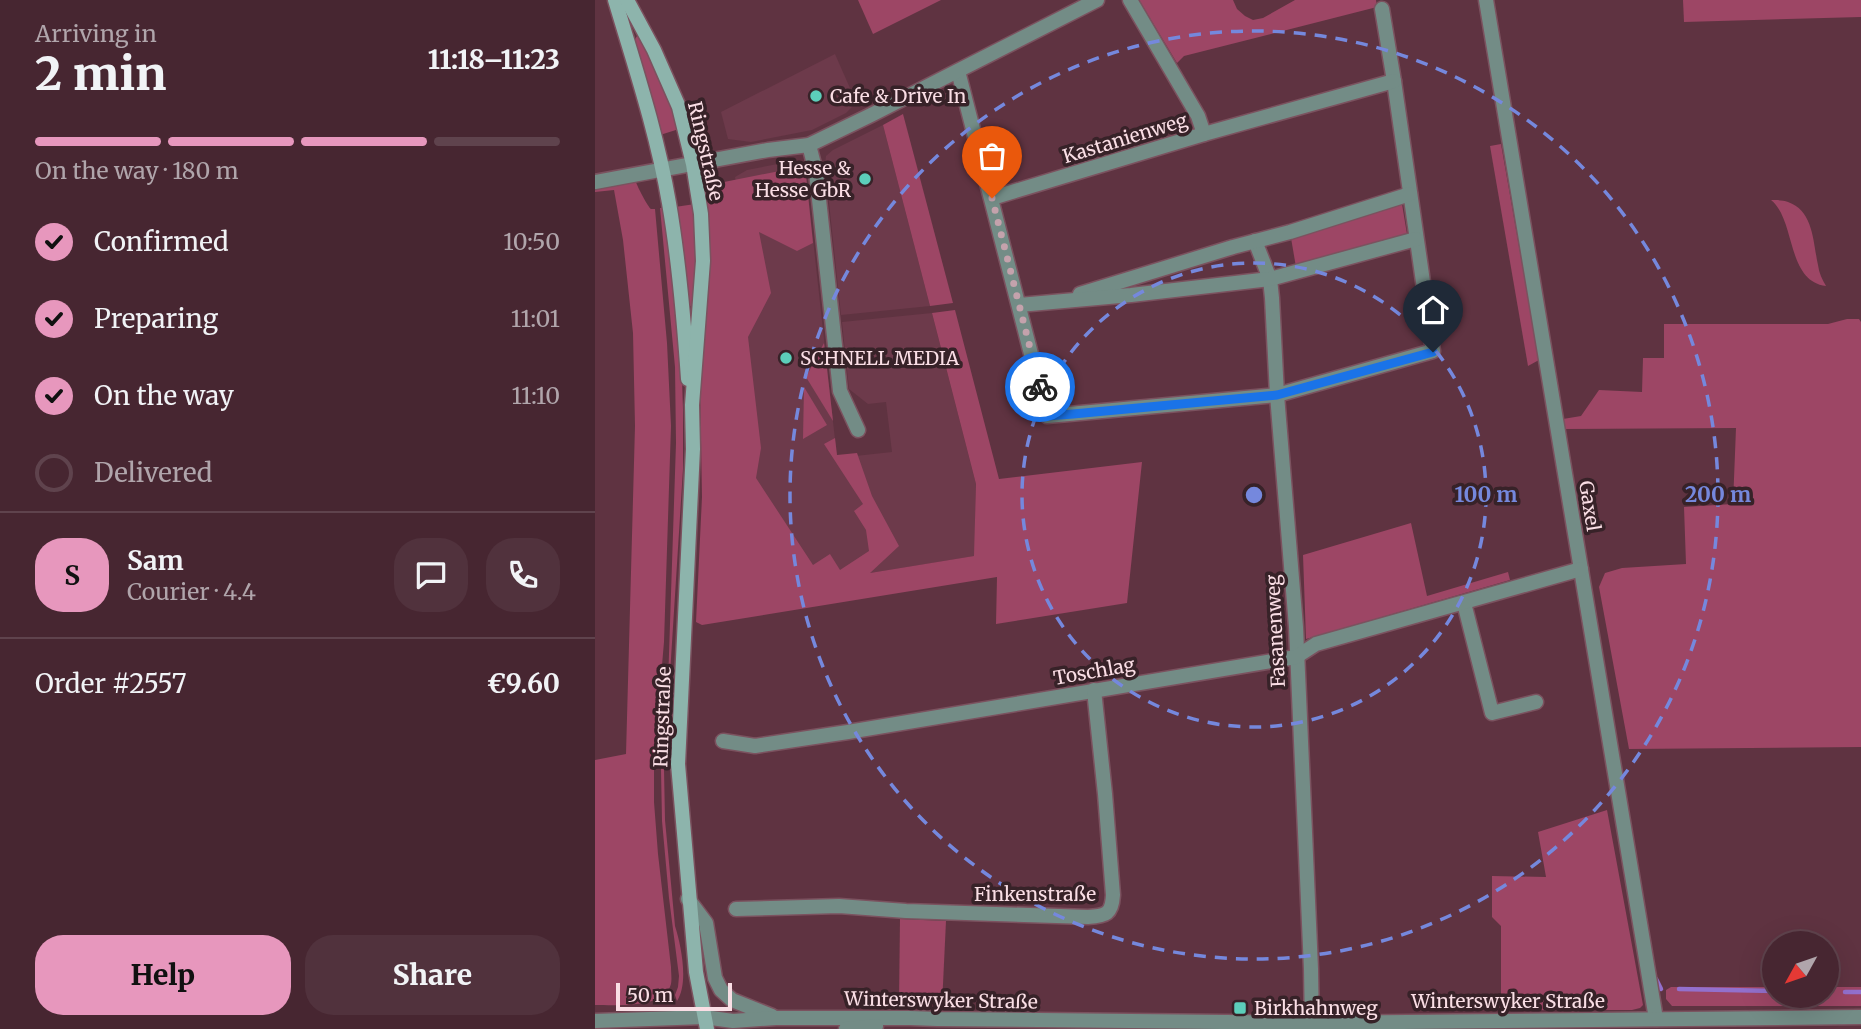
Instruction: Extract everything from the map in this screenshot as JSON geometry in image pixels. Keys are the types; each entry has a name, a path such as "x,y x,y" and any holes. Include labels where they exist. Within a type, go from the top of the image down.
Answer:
{"main road":[{"name":"Ringstraße","path":"615,0 640,79 669,202 683,304 692,405"},
{"name":"Ringstraße","path":"627,0 654,50 678,107 694,164 701,214 703,261 692,405 693,449 678,764 688,898 705,1023"}],"street":[{"path":"595,182 809,145 1097,0"},
{"name":"Kastanienweg","path":"992,198 1204,134 1198,116 1130,0"},
{"name":"Gaxel","path":"1486,0 1656,1019"},
{"path":"958,71 1047,416 1277,395 1433,352 1382,9"},
{"path":"1204,134 1394,81"},
{"path":"809,145 816,172 841,391 858,430"},
{"path":"1055,302 1410,194"},
{"path":"1019,305 1270,279 1416,239"},
{"name":"Fasanenweg","path":"1255,241 1270,279 1296,627 1312,1026"},
{"name":"Toschlag","path":"723,741 755,746 1296,657 1316,644 1581,569"},
{"path":"1464,603 1492,713 1536,702"},
{"name":"Finkenstraße","path":"736,909 839,906 1088,917 1107,913 1112,906 1113,895 1094,690"},
{"name":"Winterswyker Straße","path":"688,898 706,923 715,978 721,990 732,1000 776,1018"},
{"name":"Winterswyker Straße","path":"595,1021 705,1023 776,1018 910,1018 1312,1026 1861,1017"},
{"path":"846,1029 909,1025 936,1019"}],"shaded area":[{"path":"858,0 941,0 873,34"},
{"path":"1139,0 1233,0 1237,9 1253,20 1263,18 1295,0 1376,0 1377,7 1184,56 1177,63"},
{"path":"1683,0 1861,0 1861,17 1684,22"},
{"path":"637,36 642,38 671,103 679,129 660,135 634,41"},
{"path":"835,54 853,95 854,105 846,113 812,130 751,142 728,139 721,112"},
{"path":"903,114 953,303 930,306 883,125"},
{"path":"883,125 930,306 841,315 826,156"},
{"path":"1501,144 1539,360 1528,366 1490,146"},
{"path":"788,162 800,165 806,175 837,458 892,452 886,402 868,404 849,389 842,322 932,313 976,484 975,556 730,596 739,200 735,177 747,170"},
{"path":"805,166 813,243 797,251 759,232 771,293 748,337 761,448 756,478 813,565 830,554 840,570 869,551 866,530 854,511 863,504 824,444 835,438 837,455 857,453 872,496 899,546 870,573 974,556 976,484 932,313 955,310 999,479 1142,462 1127,603 996,624 997,577 702,625 696,622 702,497 700,384 704,202 712,197 719,183"},
{"path":"636,182 651,209 655,209 667,343 671,426 664,642 654,758 654,802 671,984 667,992 650,1002 595,1005 595,760 626,754 635,426 633,333 623,240 614,190 595,192 595,185"},
{"path":"1771,200 1782,200 1797,206 1808,220 1819,271 1826,286 1813,282 1804,273 1785,221"},
{"path":"695,204 698,251 695,305 692,307 689,305 675,207"},
{"path":"1402,204 1407,234 1296,267 1291,238"},
{"path":"660,208 664,208 681,350 683,409 683,469 664,769 665,820 675,926 683,964 683,984 677,1001 675,995 679,976 662,821 661,770 668,684 676,443 675,367"},
{"path":"1859,319 1861,322 1861,747 1629,749 1599,587 1605,573 1622,568 1686,564 1684,507 1733,504 1736,428 1565,429 1563,419 1581,416 1599,390 1642,392 1643,358 1664,358 1664,324 1828,324"},
{"path":"824,343 833,421 806,377"},
{"path":"804,387 827,425 803,439"},
{"path":"1411,523 1427,596 1508,572 1510,580 1306,639 1303,555"},
{"path":"1607,810 1643,1005 1632,1010 1501,1010 1501,926 1492,917 1492,876 1546,877 1538,832"},
{"path":"900,919 946,921 942,1005 899,1003"},
{"path":"1671,987 1762,987 1762,1006 1672,1006 1666,999 1666,990"},
{"path":"1839,987 1861,987 1861,1006 1839,1006"}],"waterway":[{"path":"1656,979 1661,989"},
{"path":"1679,989 1762,991"},
{"path":"1845,992 1861,992"}],"way so far":[{"path":"992,198 1040,387"}],"place":[{"name":"Cafe & Drive In","path":"816,96"},
{"name":"Hesse & Hesse GbR","path":"865,179"},
{"name":"SCHNELL MEDIA","path":"786,358"},
{"name":"Birkhahnweg","path":"1240,1008"}],"route":[{"path":"1040,387 1047,416 1073,414 1277,395 1433,352"}]}
